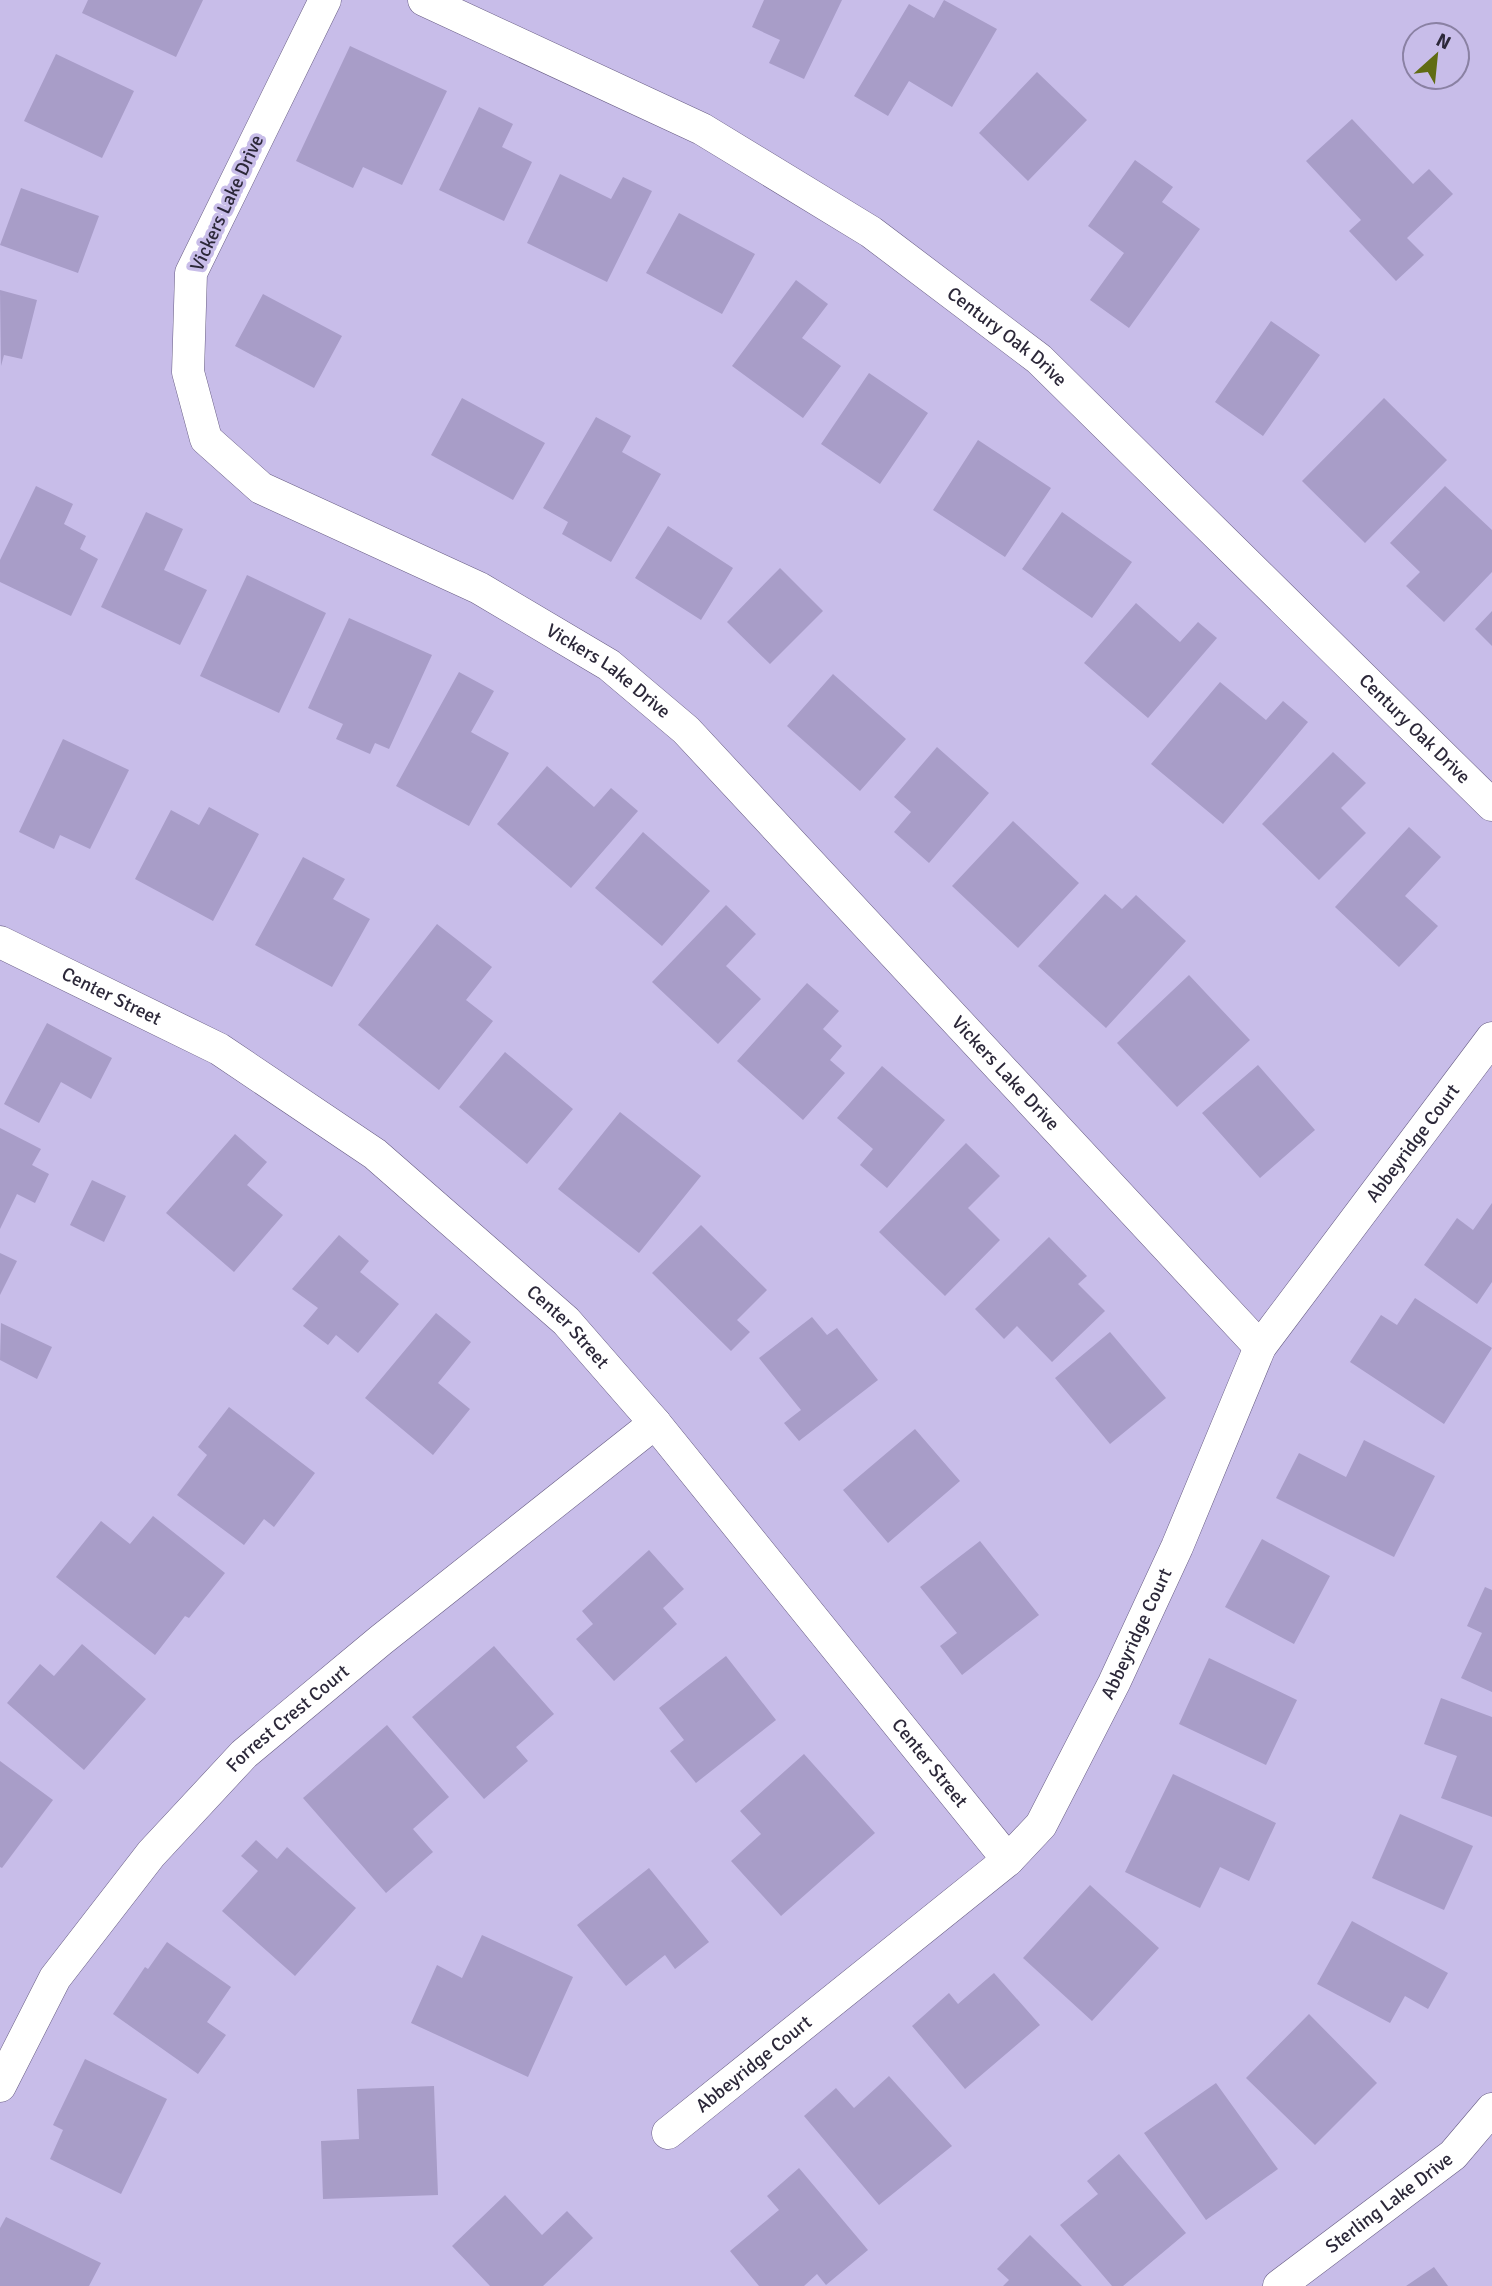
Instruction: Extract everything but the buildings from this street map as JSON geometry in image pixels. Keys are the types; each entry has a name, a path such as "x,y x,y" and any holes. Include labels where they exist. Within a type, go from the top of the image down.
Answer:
{"street":[{"name":"Vickers Lake Drive","path":"325,0 191,273 188,372 206,439 261,488 479,588 609,665 686,730 1260,1347"},
{"name":"Century Oak Drive","path":"424,0 702,130 882,240 1039,359 1492,806"},
{"name":"Center Street","path":"0,942 219,1049 375,1154 566,1321 655,1423 1007,1860"},
{"name":"Abbeyridge Court","path":"668,2133 1007,1860 1041,1825 1114,1683 1177,1547 1260,1347 1492,1038"},
{"name":"Forrest Crest Court","path":"0,2087 55,1979 150,1854 244,1754 391,1631 655,1423"},
{"name":"Sterling Lake Drive","path":"1279,2286 1453,2155 1492,2109"}]}
